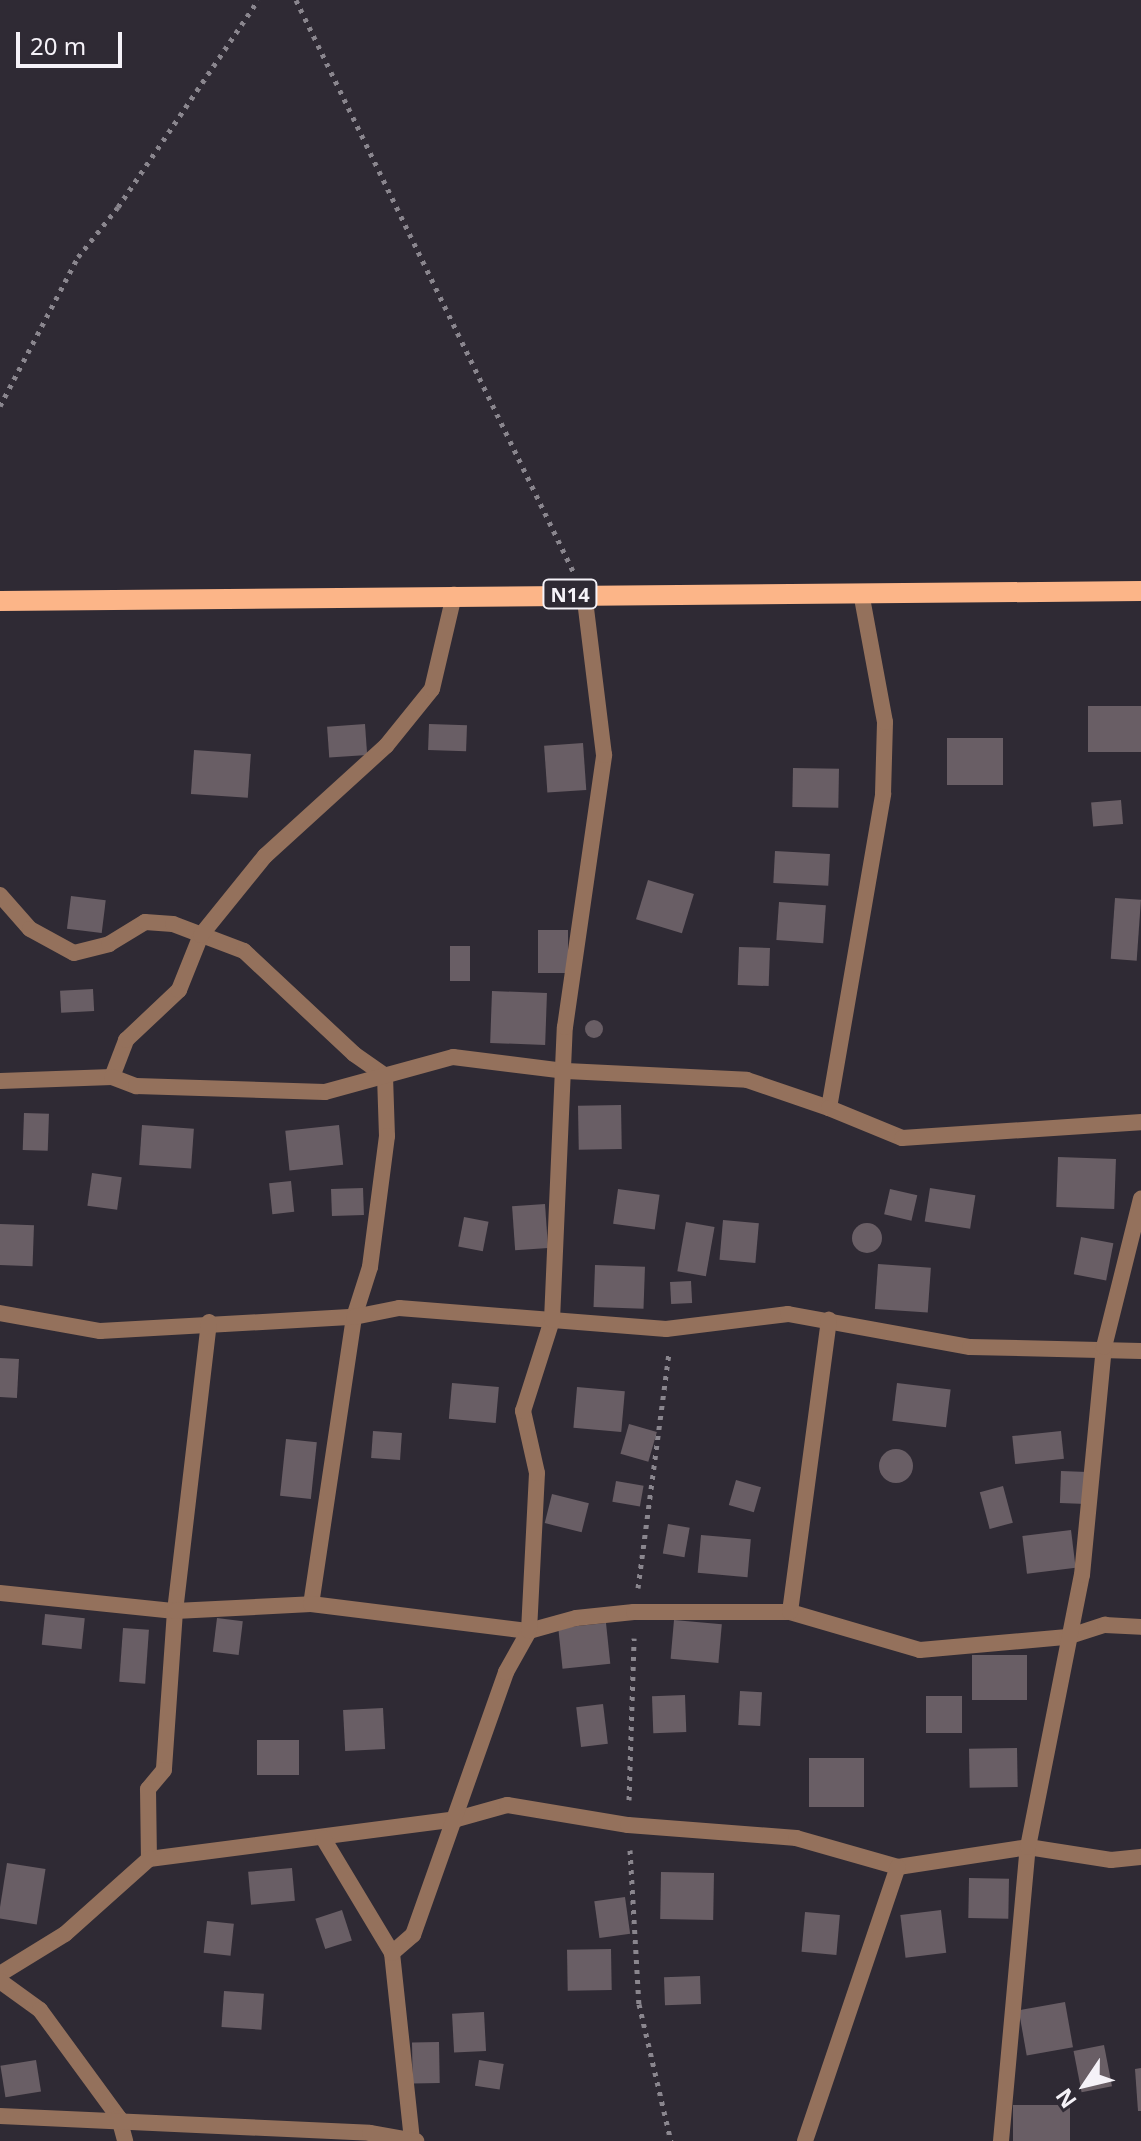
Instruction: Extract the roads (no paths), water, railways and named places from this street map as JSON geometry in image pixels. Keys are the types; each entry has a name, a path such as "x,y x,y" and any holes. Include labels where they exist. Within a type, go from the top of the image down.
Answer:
{"main road":[{"name":"N14","path":"0,601 584,593 1141,591"}],"street":[{"path":"829,1108 883,794 885,722 861,592"},
{"path":"392,1953 413,1935 457,1819 506,1672 529,1631 537,1473 523,1411 552,1320 566,1071 565,1027 604,755 584,593"},
{"path":"112,1077 126,1040 179,990 201,935 265,856 386,746 432,689 454,595"},
{"path":"0,895 30,929 74,953 109,944 145,922 201,935 244,951 354,1054 385,1076"},
{"path":"0,1081 112,1077 136,1086 325,1092 453,1057 566,1071 747,1080 829,1108 902,1138 1141,1122"},
{"path":"311,1604 354,1317 370,1267 387,1136 385,1076"},
{"path":"1001,2141 1028,1847 1067,1637 1082,1575 1104,1347 1141,1199"},
{"path":"0,1313 100,1331 209,1322 354,1317 399,1308 666,1329 788,1314 970,1347 1024,1352 1104,1347 1141,1351"},
{"path":"790,1612 829,1320"},
{"path":"149,1859 148,1789 164,1770 175,1611 209,1322"},
{"path":"0,1593 175,1611 311,1604 529,1631 576,1618 634,1612 790,1612 920,1650 1067,1637 1105,1625 1141,1627"},
{"path":"0,1974 65,1934 149,1859 457,1819 507,1805 628,1825 796,1838 898,1867 1028,1847 1111,1860 1141,1857"},
{"path":"0,2116 119,2118 414,2141 392,1953 323,1838"},
{"path":"805,2141 898,1867"},
{"path":"0,1981 40,2010 119,2118 125,2141"}]}
